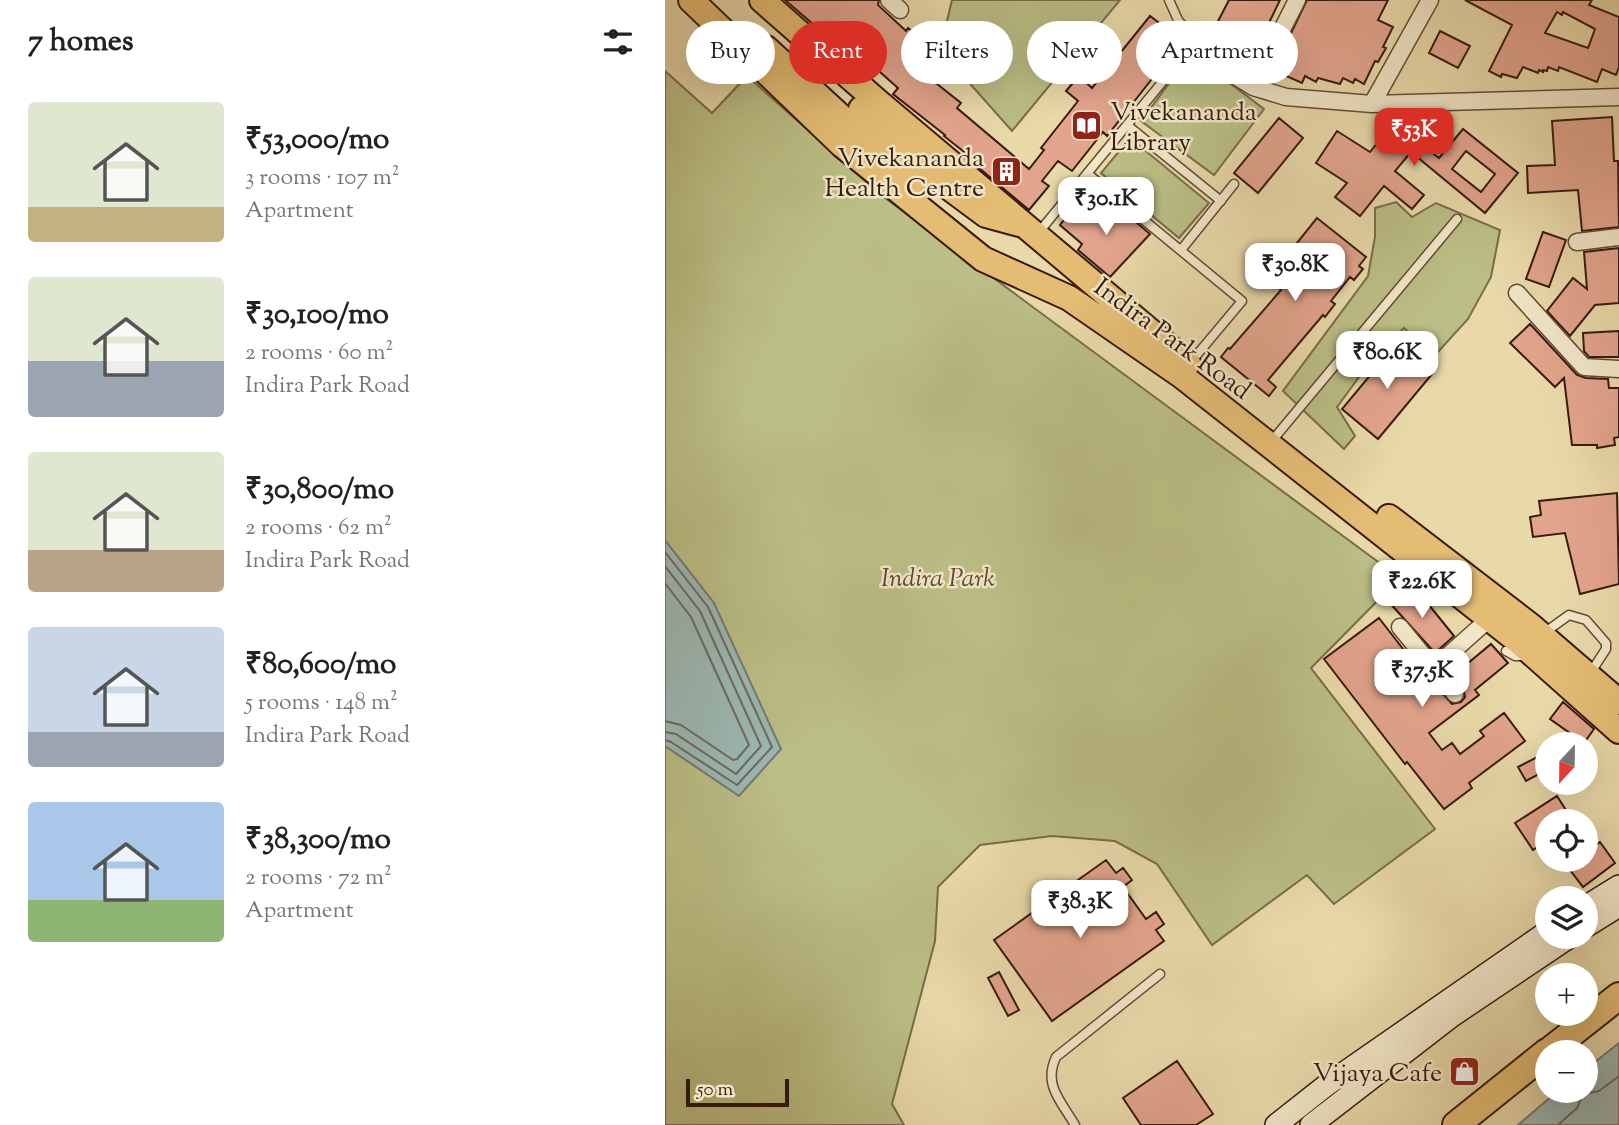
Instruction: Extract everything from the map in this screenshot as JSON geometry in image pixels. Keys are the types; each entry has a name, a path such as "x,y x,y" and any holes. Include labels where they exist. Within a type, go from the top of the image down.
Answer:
{"highway":[{"path":"1562,1040 1619,996"},
{"path":"1585,1040 1619,1013"},
{"path":"1456,1125 1535,1062"},
{"path":"1479,1125 1535,1080"}],"main road":[{"name":"Indira Park Road","path":"691,0 842,145 983,259 1069,299 1185,370"},
{"path":"715,0 955,206 1033,231"},
{"path":"742,0 955,206 965,230 983,259"},
{"name":"Indira Park Road","path":"762,0 877,101 1033,231 1185,370 1494,626 1537,645 1589,676 1619,702"},
{"name":"Indira Park Road","path":"1272,440 1398,523 1537,645 1619,731"},
{"path":"1598,899 1619,886"},
{"path":"1598,919 1619,906"},
{"path":"1276,1125 1328,1084 1535,940"},
{"path":"1311,1125 1452,1016 1552,949"}],"street":[{"path":"1253,87 1297,0"},
{"path":"1372,104 1430,0"},
{"path":"1248,84 1259,91 1286,97 1372,104 1619,97"},
{"path":"1577,242 1619,237"},
{"path":"1517,293 1584,367 1619,369"},
{"path":"1400,626 1455,694"},
{"path":"1434,668 1494,626"}],"lane":[{"path":"1169,0 1179,21"},
{"path":"1033,231 1088,174 1161,84"},
{"path":"1127,125 1221,201"},
{"path":"1088,174 1241,301 1185,370"},
{"path":"1181,250 1234,184"},
{"path":"1272,440 1457,219"},
{"path":"1506,651 1522,657 1569,615 1586,621 1606,643 1606,649 1589,676"},
{"path":"1075,1125 1050,1083 1050,1069 1056,1057 1160,974"}],"green space":[{"path":"952,0 1120,0 1103,21 1027,21 1027,84 1051,84 1012,131 970,84 1013,84 1013,21 947,21"},
{"name":"Indira Park","path":"665,71 712,113 739,84 756,84 881,195 1400,578 1311,668 1435,829 1334,904 1307,875 1212,945 1157,864 1115,841 1052,836 980,845 938,887 935,941 892,1104 904,1125 665,1125"},
{"path":"1169,84 1231,84 1264,109 1214,175 1141,121"},
{"path":"1130,138 1209,203 1179,238 1101,173"},
{"path":"1396,202 1412,217 1436,203 1500,230 1491,277 1468,319 1437,353 1426,352 1404,328 1376,354 1337,407 1355,436 1344,449 1283,391 1368,276 1375,237 1375,208"}],"water":[{"path":"665,540 714,603 781,749 739,796 665,746"},
{"path":"1619,1043 1619,1125 1518,1125 1544,1103 1598,1103 1598,1060"}],"building":[{"path":"785,0 879,0 878,5 901,26 901,84 937,84 961,103 957,108 1029,169 1044,150 1041,148 1078,101 1066,91 1072,84 1088,84 1092,88 1095,84 1122,84 1122,51 1136,33 1136,84 1148,84 1107,136 1103,132 1072,171 1058,161 1042,181 1049,186 1029,210 966,157 968,155 945,135 893,94 898,88 887,78 887,21 809,21"},
{"path":"1229,0 1280,0 1270,21 1218,21"},
{"path":"1307,0 1388,0 1378,20 1393,27 1383,47 1386,48 1378,62 1375,61 1364,84 1355,79 1353,83 1343,78 1340,84 1318,78 1316,82 1305,76 1302,83 1298,81 1297,21"},
{"path":"1465,0 1592,0 1589,5 1619,17 1619,67 1616,75 1602,69 1597,82 1559,67 1558,71 1548,67 1547,71 1539,70 1538,73 1523,67 1517,78 1502,74 1501,77 1489,71 1512,25","holes":["1557,12 1562,15 1563,12 1595,29 1588,48 1545,33"]},
{"path":"1440,31 1470,46 1458,68 1429,53"},
{"path":"1384,114 1439,158 1463,129 1518,173 1485,213 1411,152 1395,171 1424,195 1412,209 1384,186 1360,216 1335,197 1347,183 1316,163 1337,131 1370,152 1386,132 1376,124","holes":["1466,151 1495,174 1481,192 1452,169"]},
{"path":"1612,117 1614,161 1618,161 1619,227 1582,231 1578,190 1528,193 1527,166 1555,165 1552,121"},
{"path":"1279,118 1303,138 1258,193 1234,173"},
{"path":"1106,202 1114,209 1117,206 1150,234 1110,277 1078,250 1082,244 1060,225 1073,208 1089,221"},
{"path":"1317,218 1366,257 1359,266 1363,269 1354,280 1350,277 1331,301 1335,304 1325,317 1323,315 1268,380 1276,387 1269,396 1221,357 1281,290 1268,279"},
{"path":"1543,232 1566,240 1549,287 1526,279"},
{"path":"1619,248 1619,303 1595,305 1570,336 1547,311 1573,278 1587,289 1584,252"},
{"path":"1530,324 1577,375 1608,379 1609,388 1619,388 1619,437 1614,438 1615,445 1597,448 1597,445 1572,445 1564,378 1555,387 1510,343"},
{"path":"1619,331 1619,357 1589,357 1584,351 1583,333"},
{"path":"1397,343 1433,373 1378,439 1342,409"},
{"path":"1617,493 1619,584 1580,594 1565,533 1533,537 1530,517 1541,515 1539,501"},
{"path":"1404,586 1424,609 1429,605 1454,636 1435,653 1388,601"},
{"path":"1379,618 1431,685 1433,683 1452,704 1461,702 1465,697 1463,687 1448,669 1456,662 1461,669 1491,644 1508,663 1475,690 1479,695 1429,733 1442,750 1452,743 1460,754 1484,736 1480,731 1504,713 1525,741 1469,783 1472,788 1444,809 1407,762 1405,764 1324,659"},
{"path":"1563,702 1594,729 1592,732 1568,732 1550,719"},
{"path":"1535,758 1535,776 1526,781 1518,767"},
{"path":"1557,796 1565,809 1537,809"},
{"path":"1535,810 1535,849 1533,850 1515,823"},
{"path":"1600,842 1615,863 1582,886 1572,872 1598,872"},
{"path":"1106,860 1116,873 1123,868 1132,880 1123,887 1146,919 1156,912 1164,924 1156,930 1164,941 1052,1021 994,940"},
{"path":"999,972 1019,1010 1008,1016 988,978"},
{"path":"1177,1061 1213,1114 1196,1125 1141,1125 1123,1098"}],"place":[{"name":"Vivekananda Library","path":"1087,126"},
{"name":"Vivekananda Health Centre","path":"1007,172"},
{"name":"Vijaya Cafe","path":"1465,1072"}]}
